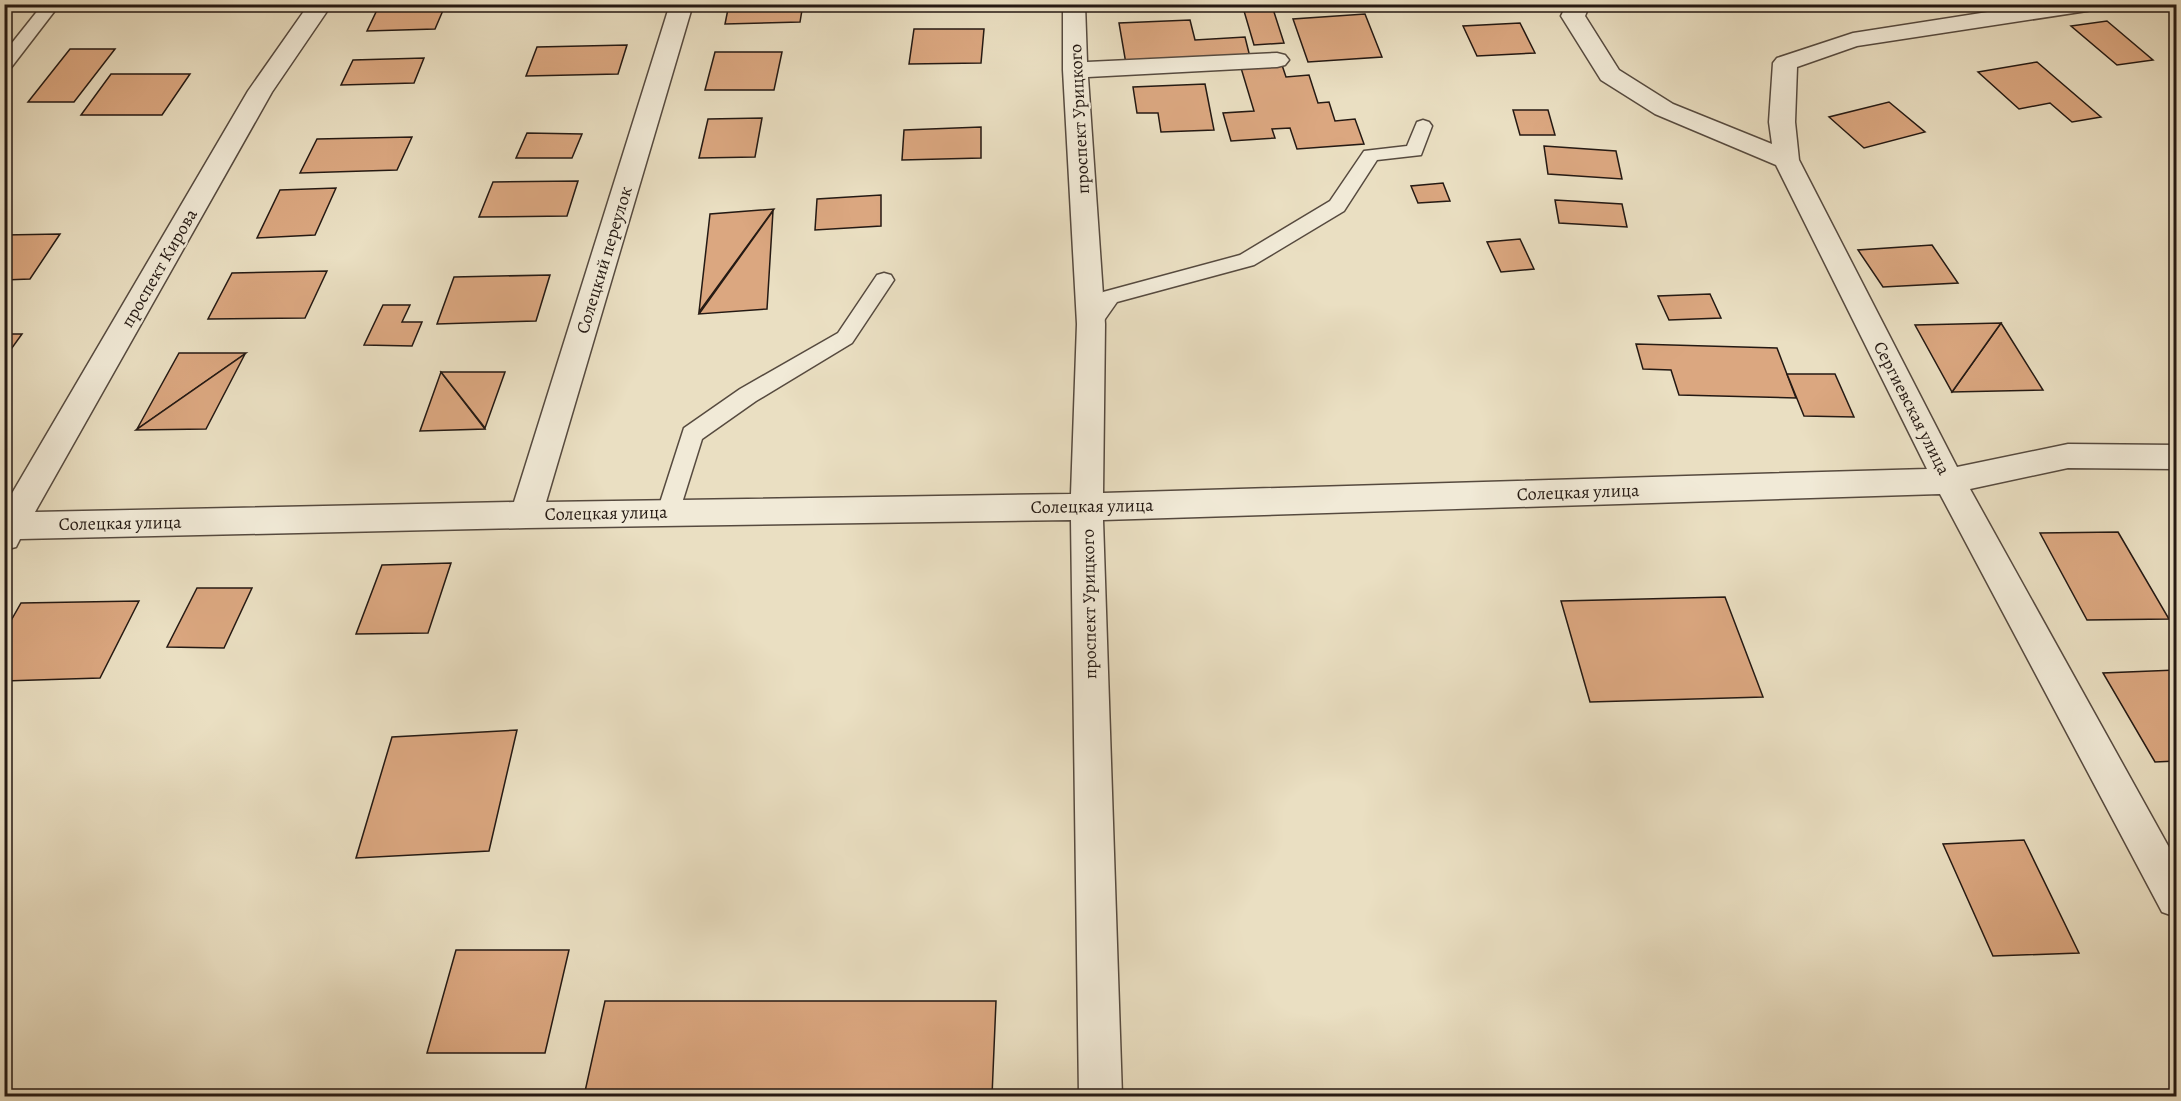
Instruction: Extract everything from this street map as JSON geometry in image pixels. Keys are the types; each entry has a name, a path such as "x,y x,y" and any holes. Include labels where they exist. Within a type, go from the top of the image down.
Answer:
{"street":[{"name":"проспект Кирова","path":"7,529 260,91 321,4"},
{"name":"Солецкий переулок","path":"526,515 682,4"},
{"name":"проспект Урицкого","path":"1074,4 1075,70 1091,324 1087,507 1100,1096"},
{"path":"1579,4 1574,16 1611,75 1664,109 1786,160 1782,122 1785,63 1853,40 2087,4"},
{"path":"1075,70 1277,60"},
{"name":"Сергиевская улица","path":"1786,160 1949,481 2176,898"},
{"name":"Солецкая улица","path":"7,529 669,512 1087,507 1949,481 2068,456 2176,457"}],"lane":[{"path":"4,65 52,4"},
{"path":"1091,324 1110,297 1247,260 1337,206 1371,156 1414,151 1423,126"},
{"path":"669,512 692,434 748,395 844,338 884,280"}],"building":[{"path":"729,4 803,4 800,22 725,24"},
{"path":"444,8 435,29 367,31 377,10"},
{"path":"1273,9 1284,43 1254,45 1244,11"},
{"path":"1365,14 1382,57 1308,62 1293,19"},
{"path":"1190,20 1195,40 1245,37 1250,57 1126,64 1119,23"},
{"path":"2107,21 2153,60 2117,65 2071,26"},
{"path":"1520,23 1535,53 1477,56 1463,26"},
{"path":"914,29 984,29 981,63 909,64"},
{"path":"627,45 618,74 526,76 537,47"},
{"path":"70,49 115,49 74,102 28,102"},
{"path":"715,52 782,52 774,90 705,90"},
{"path":"424,58 414,83 341,85 353,60"},
{"path":"2037,62 2101,117 2072,122 2050,103 2019,109 1978,72"},
{"path":"1282,65 1286,77 1309,75 1318,103 1329,102 1335,121 1355,119 1364,144 1297,149 1290,128 1272,129 1275,138 1231,141 1223,113 1254,111 1241,68"},
{"path":"111,74 190,74 162,115 81,115"},
{"path":"1205,84 1214,130 1161,132 1158,113 1137,113 1133,87"},
{"path":"1889,102 1925,132 1864,148 1829,117"},
{"path":"1513,110 1548,110 1555,135 1520,135"},
{"path":"762,118 755,157 699,158 708,119"},
{"path":"981,127 981,158 902,160 904,130"},
{"path":"527,133 582,134 572,158 516,158"},
{"path":"412,137 397,170 300,173 317,139"},
{"path":"1544,146 1616,151 1622,179 1548,174"},
{"path":"578,181 567,216 479,217 493,182"},
{"path":"1443,183 1450,201 1418,203 1411,186"},
{"path":"336,188 315,235 257,238 280,190"},
{"path":"881,195 881,226 815,230 817,199"},
{"path":"1555,200 1622,204 1627,227 1559,223"},
{"path":"774,209 699,312 710,214"},
{"path":"773,211 767,309 699,314"},
{"path":"60,234 30,279 4,280 4,235"},
{"path":"1520,239 1534,269 1501,272 1487,242"},
{"path":"1932,245 1958,283 1883,287 1858,250"},
{"path":"327,271 305,318 208,319 232,273"},
{"path":"550,275 536,321 437,324 454,277"},
{"path":"1710,294 1721,318 1669,320 1658,296"},
{"path":"383,305 410,305 402,322 422,322 412,346 364,345"},
{"path":"2001,323 2043,390 1952,392"},
{"path":"2001,323 1952,392 1915,325"},
{"path":"4,334 22,334 4,359"},
{"path":"1636,344 1777,348 1796,398 1679,395 1671,370 1643,369"},
{"path":"179,353 246,353 137,429"},
{"path":"245,354 206,429 136,430"},
{"path":"441,372 485,429 420,431"},
{"path":"441,372 505,372 485,428"},
{"path":"1787,374 1835,374 1854,417 1804,416"},
{"path":"2118,532 2169,619 2087,620 2040,533"},
{"path":"451,563 428,633 356,634 382,565"},
{"path":"197,588 252,588 224,648 167,647"},
{"path":"1725,597 1763,697 1590,702 1561,601"},
{"path":"139,601 100,678 4,681 4,633 21,603"},
{"path":"2176,670 2176,761 2155,762 2103,673"},
{"path":"517,730 489,851 356,858 392,737"},
{"path":"2024,840 2079,953 1993,956 1943,844"},
{"path":"456,950 569,950 545,1053 427,1053"},
{"path":"605,1001 996,1001 992,1096 584,1096"}]}
